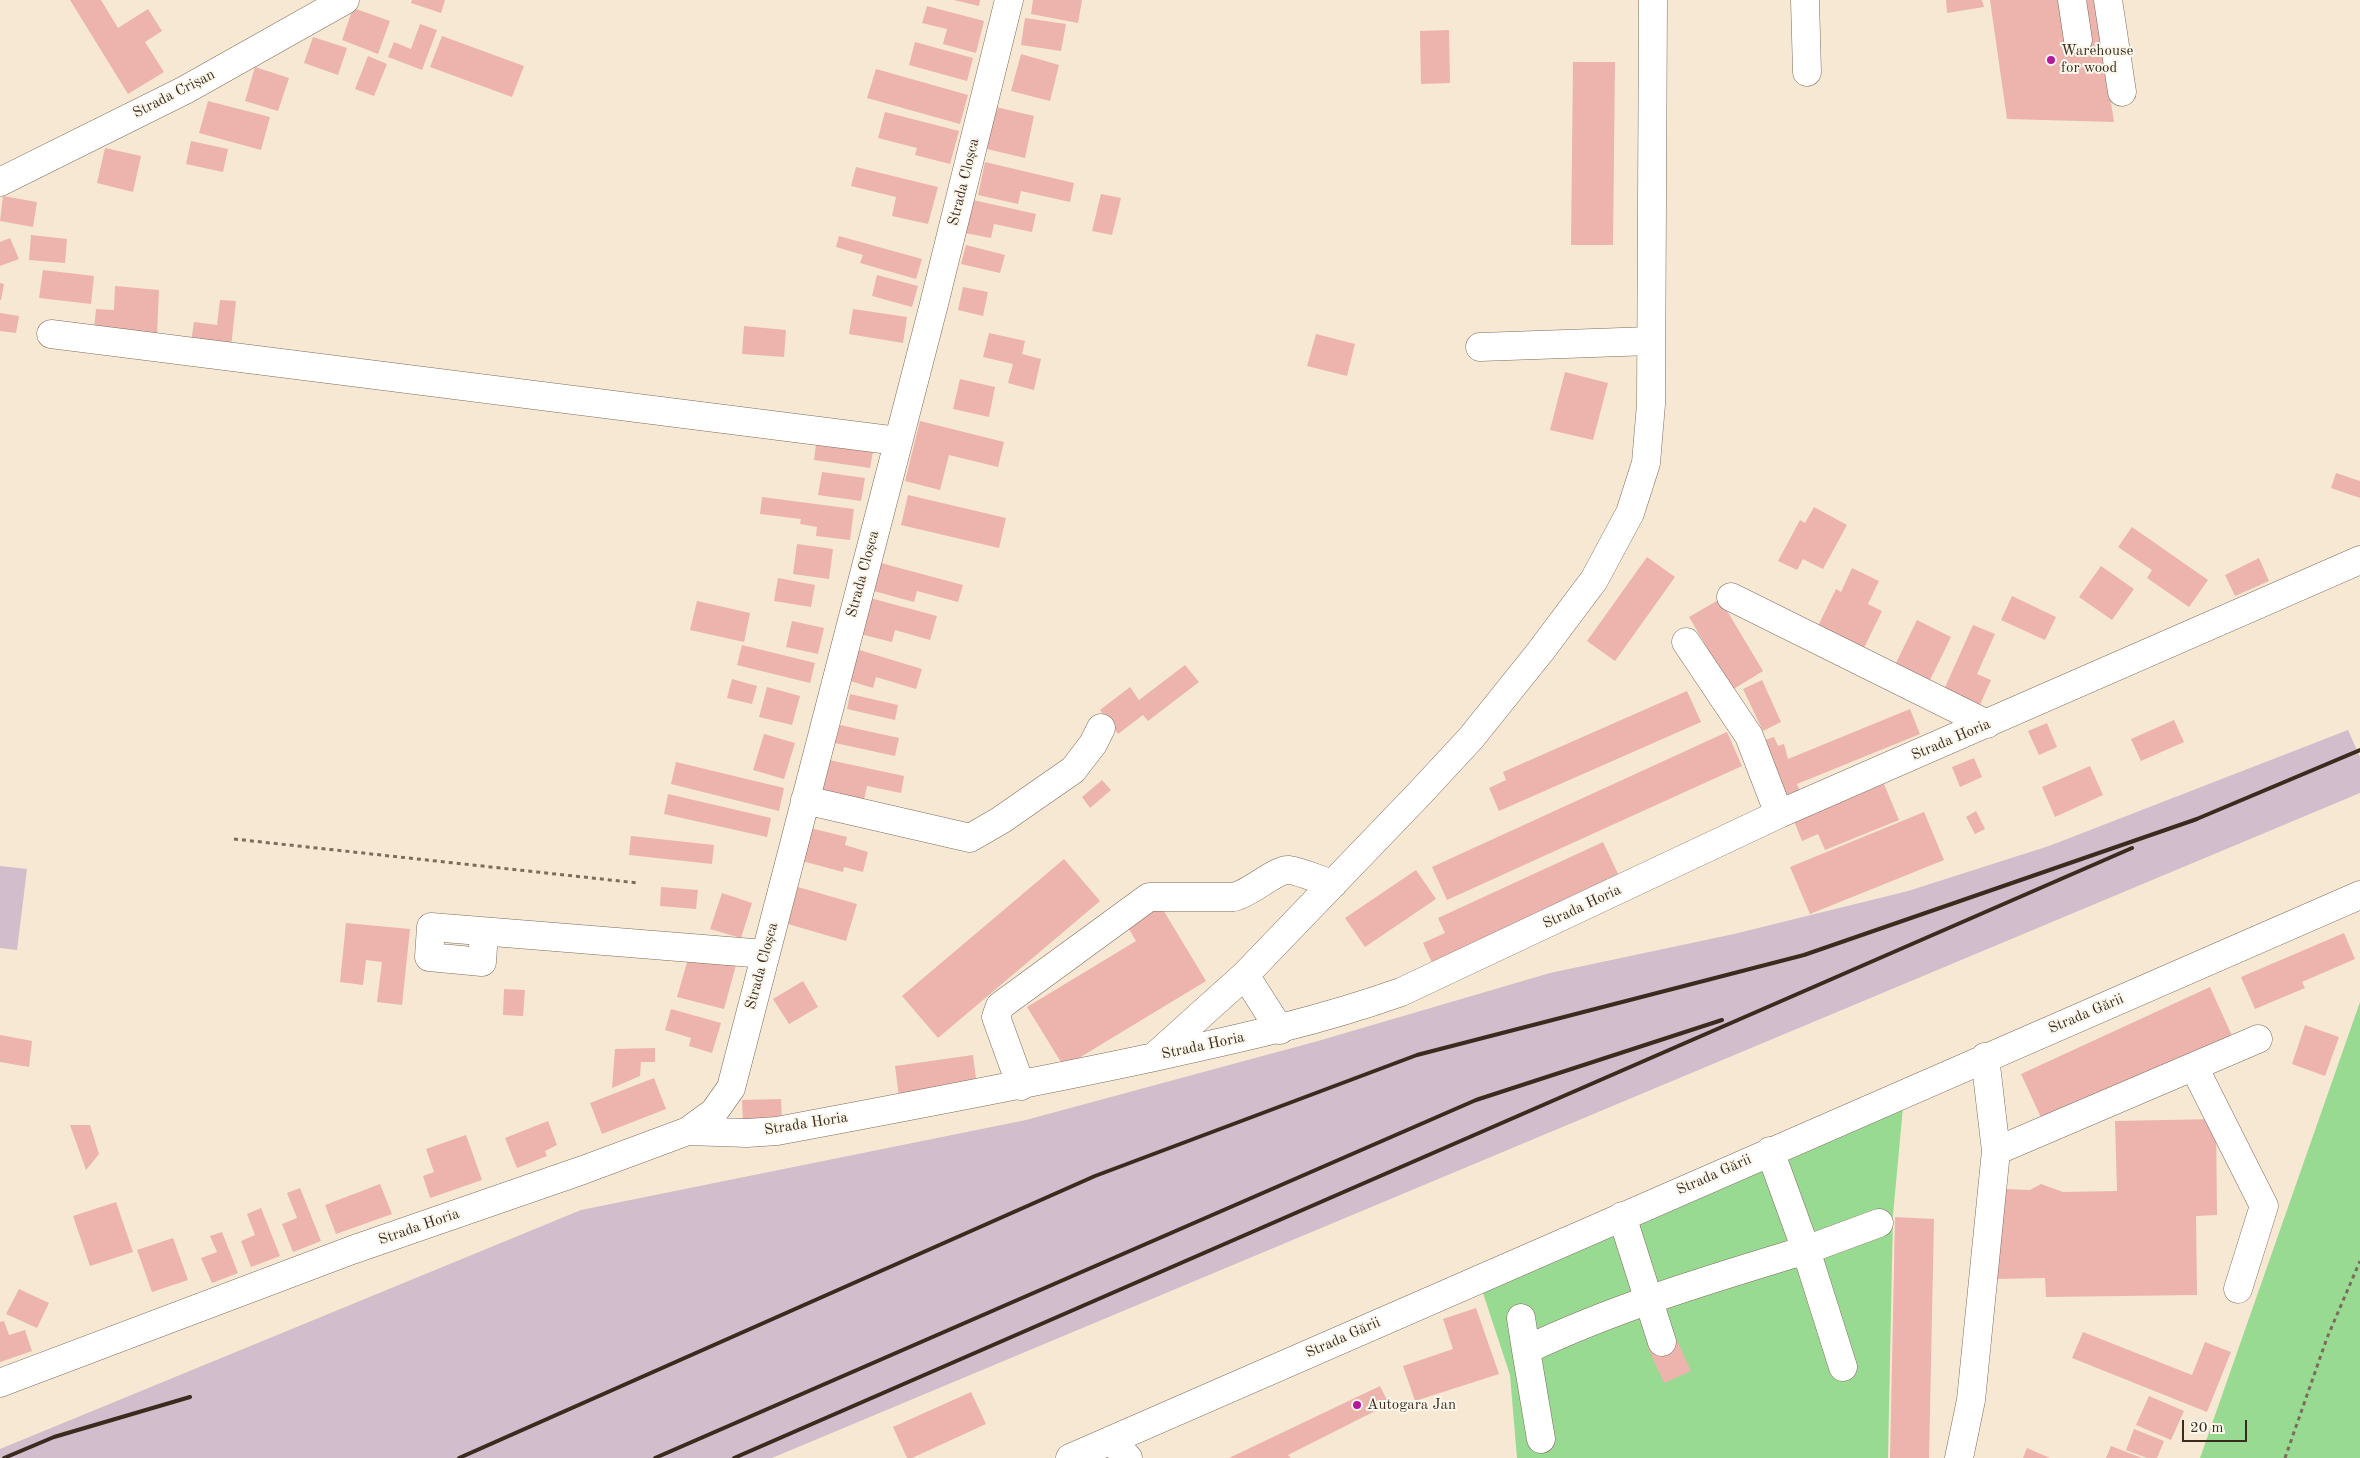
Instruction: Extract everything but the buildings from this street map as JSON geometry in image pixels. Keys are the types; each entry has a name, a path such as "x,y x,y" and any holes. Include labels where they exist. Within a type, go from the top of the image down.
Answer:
{"street":[{"name":"Strada Crișan","path":"0,182 185,90 345,0"},
{"name":"Strada Cloșca","path":"688,1130 714,1112 730,1088 898,441 1009,0"},
{"path":"1154,1057 1245,975 1470,738 1594,580 1630,513 1646,463 1651,404 1653,0"},
{"path":"1805,0 1807,72"},
{"path":"2072,0 2078,40"},
{"path":"2108,0 2122,92"},
{"path":"51,334 898,441"},
{"path":"1480,347 1650,341"},
{"name":"Strada Horia","path":"0,1383 352,1250 583,1170 688,1130 747,1133 777,1131 1021,1086 1280,1030 1401,992 1779,814 2360,560"},
{"path":"1731,597 1987,724"},
{"path":"1686,642 1749,736 1779,814"},
{"path":"805,800 970,838 1002,820 1074,770 1093,744 1101,728"},
{"path":"1021,1086 996,1017 1000,1006 1149,897 1234,897 1246,894 1279,872 1288,870 1333,884"},
{"name":"Strada Gării","path":"1070,1458 1120,1449 1622,1216 2360,895"},
{"path":"484,932 766,954"},
{"path":"1245,975 1280,1030"},
{"path":"1996,1151 2258,1039"},
{"path":"1959,1458 1971,1400 1996,1151 1985,1057"},
{"path":"2194,1067 2264,1206 2238,1289"},
{"path":"1770,1151 1806,1250 1843,1367"},
{"path":"1622,1216 1662,1342"},
{"path":"1526,1350 1567,1330 1648,1299 1806,1250 1879,1223"},
{"path":"1521,1318 1541,1439"}],"path":[{"path":"234,839 638,883"},
{"path":"2285,1458 2327,1338 2360,1261"}],"shaded area":[{"path":"2348,730 2360,757 2360,793 772,1458 0,1458 0,1449 581,1210 1026,1120 1318,1041 1550,973 1734,934 1908,891 2049,846"},
{"path":"0,866 27,869 17,950 0,948"}],"green space":[{"path":"2360,1002 2360,1458 2200,1458"},
{"path":"1903,1107 1893,1215 1888,1458 1517,1458 1510,1375 1481,1287"}],"railway":[{"path":"2192,821 2360,750"},
{"path":"459,1458 1095,1176 1417,1055 1804,955 2197,819"},
{"path":"734,1458 2132,848"},
{"path":"655,1458 1476,1100 1722,1020"},
{"path":"4,1458 54,1437 190,1397"}],"place":[{"name":"Warehouse for wood","path":"2051,60"},
{"name":"Autogara Jan","path":"1357,1405"}]}
